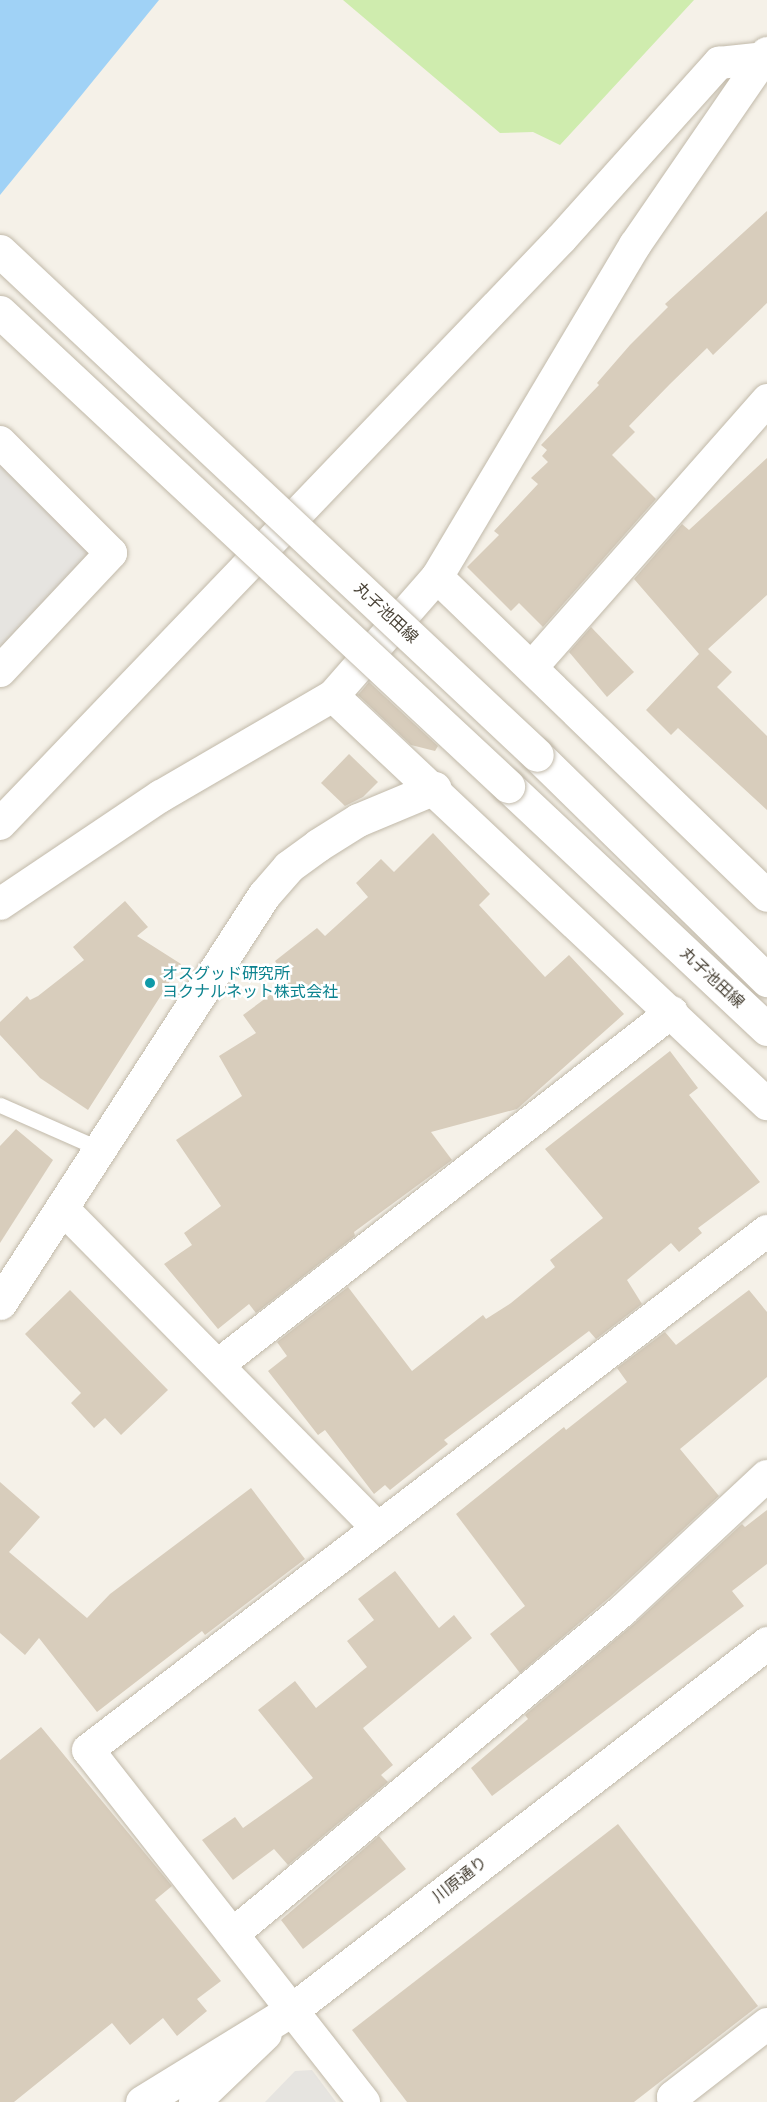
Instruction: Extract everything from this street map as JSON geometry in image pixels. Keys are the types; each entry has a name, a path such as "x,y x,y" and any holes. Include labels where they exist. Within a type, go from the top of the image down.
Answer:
{"street":[{"path":"0,904 160,796 333,696 437,577 635,246 765,56"},
{"path":"0,824 561,239 719,63 765,56"},
{"name":"丸子池田線","path":"0,251 537,755 767,980"},
{"name":"丸子池田線","path":"0,312 767,1029"},
{"path":"532,667 767,399"},
{"path":"0,442 111,553 0,671"},
{"path":"437,577 767,896"},
{"path":"333,696 435,788 767,1104"},
{"path":"0,1303 63,1209 235,935 288,867 358,820 435,788"},
{"path":"218,1365 672,1012"},
{"path":"63,1209 377,1527"},
{"path":"364,2102 88,1750 767,1231"},
{"path":"233,1934 622,1611 767,1476"},
{"name":"川原通り","path":"142,2102 293,2009 767,1643"},
{"path":"195,2102 293,2009"},
{"path":"674,2102 674,2097 767,2024"}],"lane":[{"path":"0,1105 100,1149"}],"green space":[{"path":"343,0 694,0 560,145 533,132 500,133"}],"shaded area":[{"path":"0,442 111,553 0,671"},
{"path":"312,2070 336,2102 265,2102 295,2071"}],"water":[{"path":"0,0 159,0 0,195"}],"building":[{"path":"767,211 767,303 713,355 707,348 670,384 629,426 635,432 612,455 656,499 543,627 519,603 511,611 467,567 499,535 494,531 538,484 531,478 548,462 542,456 547,450 541,445 599,385 597,383 630,345 668,307 665,304"},
{"path":"767,458 767,595 708,649 732,672 717,687 767,736 767,810 678,728 671,735 646,710 699,654 634,579 682,524 689,530"},
{"path":"591,627 634,672 607,697 569,652"},
{"path":"369,682 438,746 435,751 411,745 358,695"},
{"path":"349,754 378,782 363,797 345,806 321,783"},
{"path":"433,833 490,894 479,905 545,977 569,955 624,1014 517,1109 431,1132 452,1160 354,1232 355,1236 256,1313 249,1304 218,1329 164,1264 192,1245 184,1233 221,1206 176,1140 242,1096 219,1056 256,1033 243,1015 289,981 275,961 317,928 325,936 368,897 356,883 381,859 394,872"},
{"path":"125,901 148,927 137,936 181,964 88,1110 40,1078 0,1035 0,1022 27,996 30,1000 38,996 84,960 73,947"},
{"path":"670,1051 698,1088 689,1095 760,1182 698,1228 702,1233 679,1252 671,1243 627,1280 642,1304 596,1339 589,1331 444,1440 448,1444 390,1490 385,1485 374,1494 325,1430 318,1435 268,1371 287,1356 277,1342 348,1287 412,1371 483,1315 486,1319 511,1303 555,1267 550,1260 603,1218 545,1149"},
{"path":"16,1129 53,1160 0,1243 0,1146"},
{"path":"70,1290 168,1390 121,1435 105,1418 94,1428 71,1403 81,1393 25,1334"},
{"path":"749,1290 767,1312 767,1377 680,1449 719,1496 610,1597 520,1673 490,1634 525,1606 456,1514 564,1427 566,1430 627,1382 617,1368 665,1332 676,1345"},
{"path":"0,1482 40,1517 9,1552 87,1618 110,1594 251,1488 305,1559 205,1635 202,1631 97,1712 39,1638 25,1655 0,1633"},
{"path":"767,1510 767,1564 732,1591 744,1606 492,1796 471,1768 528,1719 525,1715 634,1624 742,1524 745,1527"},
{"path":"395,1571 439,1628 454,1615 472,1638 363,1728 393,1765 381,1775 388,1782 288,1865 274,1849 233,1880 202,1840 235,1817 243,1828 313,1778 258,1710 295,1681 316,1708 367,1667 347,1641 374,1620 358,1599"},
{"path":"41,1727 172,1886 155,1900 221,1981 197,1999 207,2011 177,2036 163,2018 130,2045 112,2023 14,2102 0,2102 0,1760"},
{"path":"618,1824 758,2006 634,2102 407,2102 352,2030"},
{"path":"379,1836 406,1869 303,1949 281,1920"}],"place":[{"name":"オスグッド研究所 ヨクナルネット株式会社","path":"150,983"}]}
